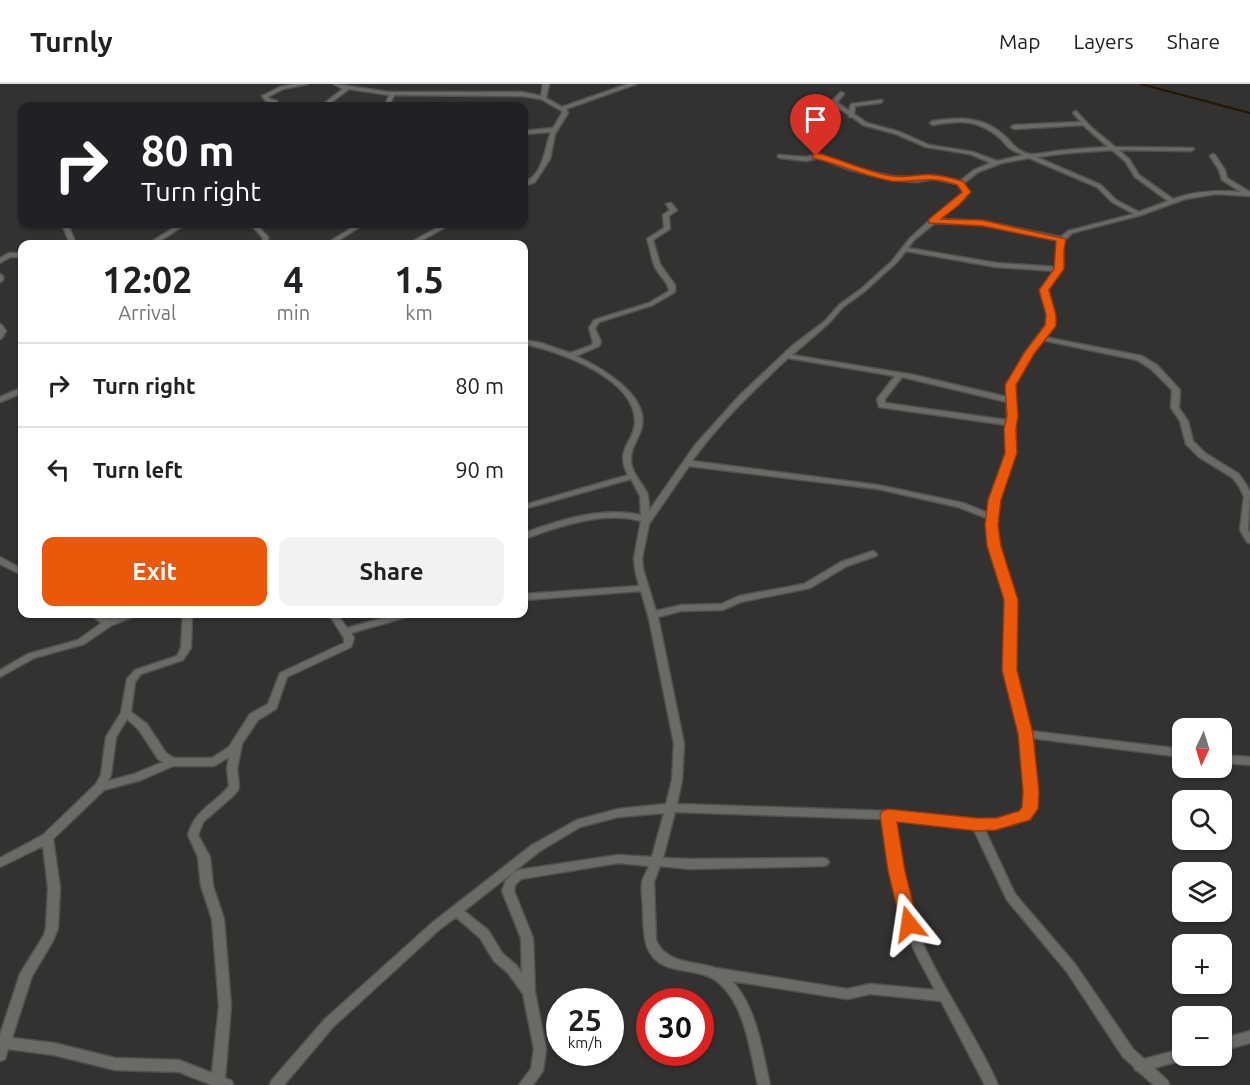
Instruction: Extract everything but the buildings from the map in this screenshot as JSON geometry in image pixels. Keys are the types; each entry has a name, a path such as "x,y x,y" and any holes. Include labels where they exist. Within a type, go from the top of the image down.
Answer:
{"street":[{"path":"275,102 265,97 282,88 304,84"},
{"path":"337,84 390,93 522,94 562,109 565,113 554,130 547,159 533,181 528,183"},
{"path":"546,84 546,102"},
{"path":"562,109 633,84"},
{"path":"328,102 348,86"},
{"path":"499,86 504,95"},
{"path":"389,102 393,95 390,93"},
{"path":"841,94 835,102 851,116 865,124 898,133 923,145 971,153 998,164"},
{"path":"851,116 853,105 880,101"},
{"path":"1076,113 1084,123 1129,162 1137,176 1172,201"},
{"path":"933,123 964,118 979,122 1005,140 1009,146 1029,157 1099,186 1114,201 1139,214"},
{"path":"1014,127 1084,123"},
{"path":"990,129 1003,127"},
{"path":"528,132 554,130"},
{"path":"960,183 978,171 1029,157 1114,148 1191,149"},
{"path":"645,522 686,463 737,403 827,322 841,306 863,290 905,249 912,239 956,204 966,192 960,183 933,177 917,180 892,178 852,169 819,156 808,159 780,156"},
{"path":"1213,156 1222,170 1224,179 1249,194"},
{"path":"276,1085 329,1023 456,911 536,848 577,824 618,813 669,808 888,815 977,824 1012,821 1028,813 1031,792 1026,734 1010,670 1011,600 994,546 992,517 995,500 1011,453 1011,385 1029,353 1052,321 1045,288 1059,269 1059,250 1062,239 1070,232 1139,214 1172,201 1208,193 1249,194"},
{"path":"569,356 595,346 597,342 591,328 596,321 651,304 672,292 671,284 657,267 655,249 650,239 667,229 666,215 674,210 669,204"},
{"path":"932,221 982,223 1062,239"},
{"path":"157,240 177,228"},
{"path":"257,228 266,240"},
{"path":"335,240 355,228"},
{"path":"418,240 441,228"},
{"path":"905,249 996,265 1059,269"},
{"path":"0,260 9,255 18,255"},
{"path":"0,326 3,331 0,337"},
{"path":"1041,338 1139,358 1159,372 1176,390 1175,408 1184,421 1189,442 1202,455 1236,476 1243,486 1248,503 1243,525 1250,540"},
{"path":"528,343 569,356 615,380 628,393 636,406 639,417 638,429 627,459 633,476 644,495 645,522 638,558 678,733 676,780 661,849 648,890 652,947 659,956 671,963 714,972 847,994 870,989 944,996"},
{"path":"787,356 900,375 1010,400"},
{"path":"900,375 881,399 882,405 1010,423"},
{"path":"0,400 18,393"},
{"path":"686,463 878,487 960,505 992,517"},
{"path":"528,506 633,476"},
{"path":"528,535 568,522 618,514 645,522"},
{"path":"652,615 681,608 722,607 749,597 807,586 844,564 873,554"},
{"path":"0,560 18,570"},
{"path":"528,597 645,588"},
{"path":"101,618 109,623"},
{"path":"0,674 31,656 81,642 109,623 122,618"},
{"path":"0,863 47,837 100,787 106,775 111,737 126,713 129,687 134,675 144,669 175,661 183,653 188,640 187,618"},
{"path":"100,787 128,780 172,762 214,762 228,755 254,717 272,706 283,675 348,645 349,638 334,618"},
{"path":"345,632 393,618"},
{"path":"126,713 143,727 162,756 172,762"},
{"path":"1026,734 1172,752"},
{"path":"47,837 54,888 52,928 49,937 26,974 3,1049 54,1049 115,1064 179,1066 223,1083 225,1006 218,919 207,886 204,856 193,835 203,815 234,787 232,769 237,744"},
{"path":"1232,760 1250,761"},
{"path":"888,815 905,911 919,947 992,1085"},
{"path":"977,824 1011,897 1071,968 1118,1040 1140,1066 1163,1085"},
{"path":"525,1085 537,1071 540,1049 529,992 527,938 508,891 514,878 538,871 608,860 823,862"},
{"path":"456,911 484,934 498,957 512,969 529,992"},
{"path":"714,972 730,987 741,1008 764,1085"},
{"path":"1232,1042 1250,1037"},
{"path":"1140,1066 1172,1058"}],"waterway":[{"path":"1141,84 1250,113"}],"route":[{"path":"816,156 833,159 852,169 892,178 917,180 933,177 960,183 966,192 956,204 932,221 982,223 1062,239 1059,250 1061,260 1059,269 1044,290 1052,321 1029,353 1011,385 1011,453 995,500 991,525 994,546 1002,565 1011,600 1009,662 1013,691 1026,734 1030,767 1030,809 1025,816 996,824 888,815 896,871 909,924"}]}
